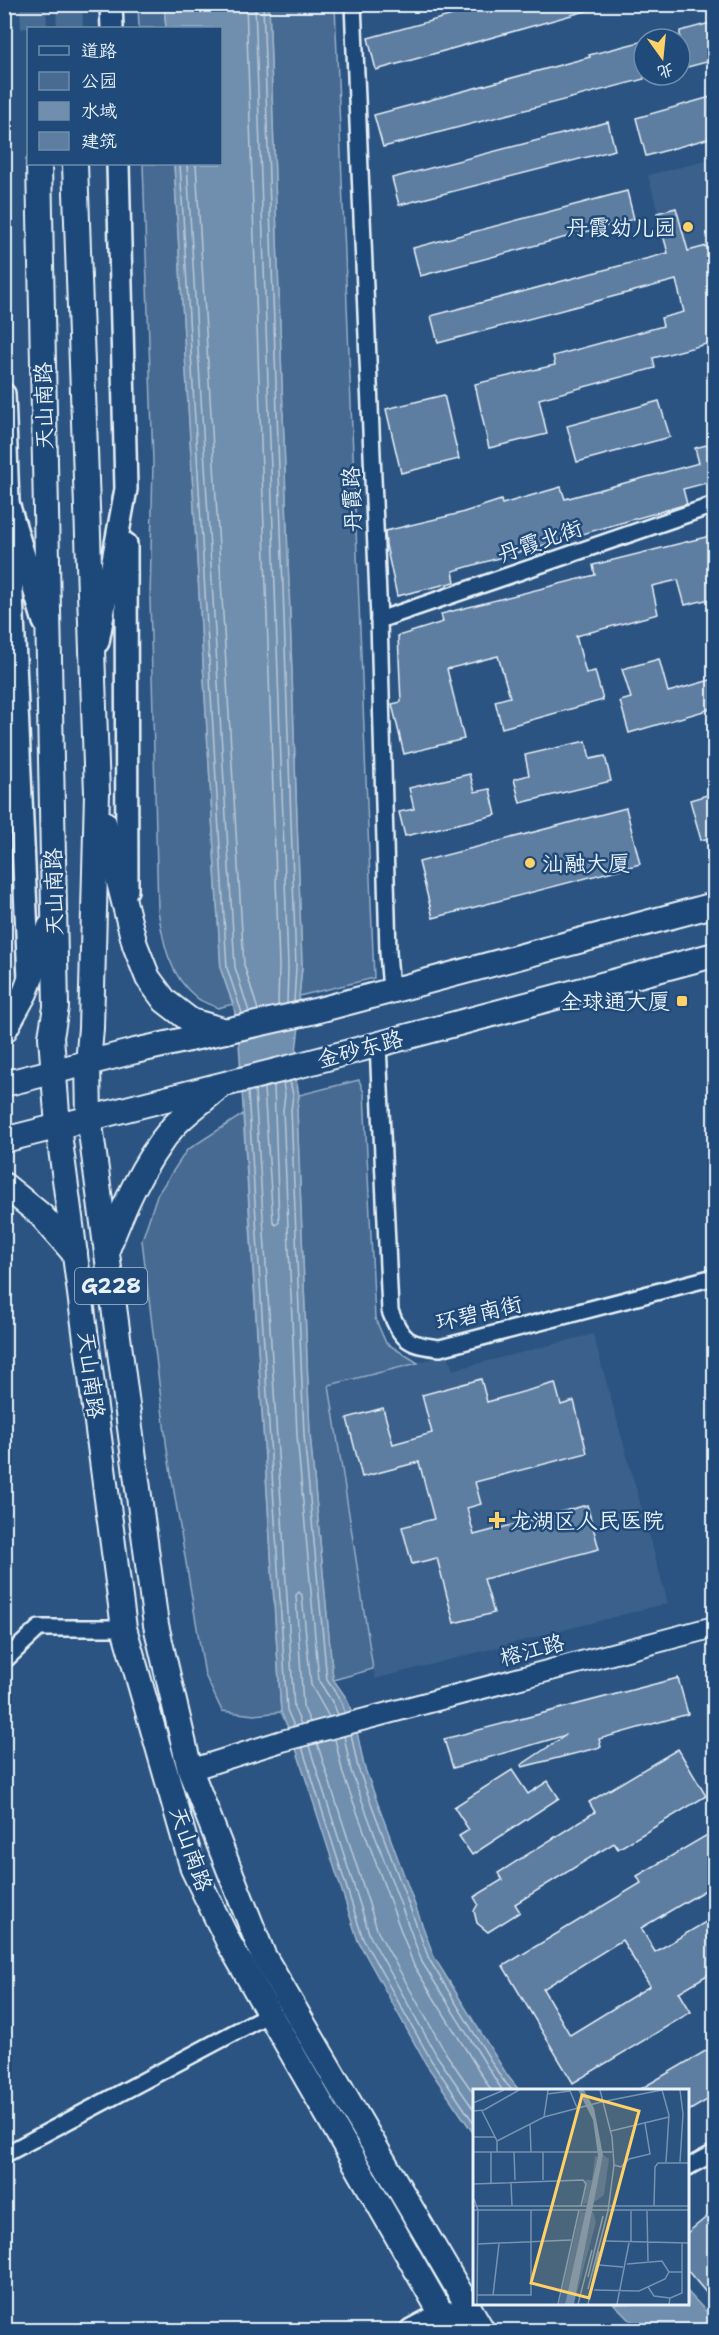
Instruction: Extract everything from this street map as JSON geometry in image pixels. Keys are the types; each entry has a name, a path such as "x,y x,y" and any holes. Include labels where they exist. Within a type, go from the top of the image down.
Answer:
{"main road":[{"path":"111,4 112,27"},
{"name":"天山南路","path":"39,165 57,1007 51,1036 53,1071 58,1126 124,1628 194,1869 229,1943 446,2322"},
{"name":"天山南路","path":"75,165 97,794 92,1028 88,1064 89,1117 156,1625 190,1770 263,1955 475,2319"},
{"name":"天山南路","path":"118,165 126,489 127,912"},
{"path":"4,394 29,983"},
{"name":"天山南路","path":"94,666 126,489"},
{"path":"8,503 49,641"},
{"path":"97,794 135,945 148,978 165,1001 191,1021 229,1031"},
{"path":"4,1084 391,992 714,904"},
{"path":"4,1031 29,983 55,914"},
{"name":"金砂东路","path":"4,1140 308,1063 714,955"},
{"path":"106,1252 125,1203 147,1163 174,1126 228,1083"},
{"path":"4,1185 41,1215 75,1254"},
{"path":"411,2331 446,2322 475,2319"}],"street":[{"name":"丹霞路","path":"353,4 379,620 391,992"},
{"name":"丹霞北街","path":"379,620 714,505"},
{"name":"环碧南街","path":"378,1044 390,1311 398,1331 416,1346 440,1348 714,1277"},
{"name":"榕江路","path":"190,1770 282,1741 714,1627"},
{"path":"4,1661 39,1628 124,1628"},
{"path":"4,2155 269,2014"},
{"path":"689,2167 713,2156"}],"shaded area":[{"name":"丹霞幼儿园","path":"714,159 714,278 678,288 648,175"},
{"name":"龙湖区人民医院","path":"593,1334 668,1603 375,1679 329,1384 448,1355 453,1370"}],"green space":[{"path":"138,5 164,5 166,27 139,27"},
{"path":"269,5 335,5 374,978 299,996 302,967"},
{"path":"143,165 174,165 221,970 233,1004 218,1008 197,998 180,979 165,946 158,910 150,598 153,462"},
{"path":"359,1080 364,1093 375,1318 386,1343 418,1363 329,1385 373,1669 333,1680 310,1435 297,1110 299,1095"},
{"path":"243,1114 281,1712 254,1715 222,1711 205,1675 167,1450 142,1240 157,1195 187,1150"}],"water":[{"path":"164,5 269,5 302,967 299,996 301,1010 294,1068 299,1095 297,1110 310,1435 333,1679 347,1699 355,1722 364,1766 434,1957 507,2075 518,2089 473,2089 473,2133 426,2064 358,1941 293,1739 281,1712 238,1027 221,970 174,165 222,165 222,27 166,27"},
{"path":"689,2293 714,2320 714,2330 640,2330 615,2305 689,2305"}],"building":[{"path":"474,4 593,4 593,9 376,70 368,38 475,9"},
{"path":"714,22 714,60 692,66 692,28"},
{"path":"632,44 632,82 383,147 374,115 590,57 589,55"},
{"path":"714,96 714,137 646,156 636,118"},
{"path":"608,122 615,150 399,205 392,178"},
{"path":"627,191 634,219 420,276 413,248"},
{"path":"676,208 688,251 714,244 714,342 653,358 655,368 539,399 547,434 489,448 475,384 555,365 553,356 663,326 661,318 684,312 676,280 438,343 431,316 668,253 657,213"},
{"path":"444,395 459,459 401,473 386,409"},
{"path":"659,401 670,437 577,462 567,426"},
{"path":"714,443 714,481 683,489 687,504 453,571 455,582 397,596 385,531 461,513 501,500 502,504 561,487 565,499 699,463 695,448"},
{"path":"714,535 714,598 685,605 678,580 652,586 658,614 576,636 586,673 595,671 603,700 502,728 495,701 510,697 498,656 447,669 464,739 404,754 392,704 401,702 398,636 443,622 441,614 595,575 593,565"},
{"path":"659,659 668,692 714,679 714,708 629,733 620,701 631,698 622,669"},
{"path":"586,741 590,759 605,756 611,781 520,803 514,779 529,775 525,755"},
{"path":"470,774 475,792 490,789 496,815 405,836 399,812 414,809 409,788"},
{"path":"714,793 714,837 701,840 690,800"},
{"name":"汕融大厦","path":"626,808 640,864 433,918 419,862"},
{"path":"481,1379 487,1402 555,1383 561,1405 574,1401 587,1453 475,1482 481,1504 467,1508 474,1535 587,1505 599,1549 484,1579 494,1613 454,1623 437,1558 412,1564 402,1527 434,1519 419,1462 362,1477 347,1418 383,1408 393,1444 432,1433 422,1395"},
{"path":"678,1678 688,1714 599,1739 601,1747 522,1767 521,1765 566,1735 453,1768 444,1739"},
{"path":"678,1749 706,1796 618,1849 614,1843 515,1904 520,1912 488,1932 477,1923 474,1911 478,1904 474,1897 502,1880 498,1873 595,1812 589,1802"},
{"path":"512,1770 528,1794 548,1781 559,1798 472,1855 459,1836 469,1830 454,1807"},
{"path":"714,1831 714,1885 641,1928 655,1952 714,1917 714,1971 679,1992 691,2012 573,2083 503,1966 641,1883 637,1876","holes":["622,1940 650,1986 570,2035 543,1989"]},
{"path":"714,2046 714,2096 689,2111 689,2089 640,2089"},
{"path":"714,2211 714,2302 689,2272 689,2231"}],"tunnel":[{"path":"33,4 34,27"},
{"path":"69,4 70,27"}],"place":[{"name":"丹霞幼儿园","path":"688,227"},
{"name":"汕融大厦","path":"530,863"},
{"name":"全球通大厦","path":"682,1001"},
{"name":"龙湖区人民医院","path":"497,1520"}]}
